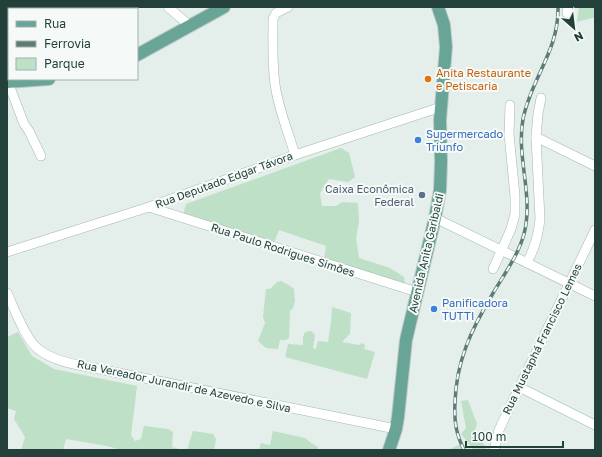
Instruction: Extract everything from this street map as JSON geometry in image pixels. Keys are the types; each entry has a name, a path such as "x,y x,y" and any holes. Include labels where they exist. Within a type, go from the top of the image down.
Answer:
{"main road":[{"path":"138,54 224,7"},
{"name":"Avenida Anita Garibaldi","path":"390,450 396,429 400,403 404,350 435,218 440,190 441,107 446,47 444,25 438,7"},
{"path":"8,82 35,80"}],"street":[{"path":"168,7 190,26"},
{"path":"288,7 276,13 273,19 274,74 278,98 295,155"},
{"path":"8,82 24,124 41,156"},
{"path":"527,263 539,231 540,219 536,136 541,98"},
{"path":"493,269 514,221 514,186 509,134 510,105"},
{"name":"Rua Deputado Edgar Távora","path":"7,252 149,208 295,155 441,107"},
{"path":"536,136 595,166"},
{"name":"Rua Paulo Rodrigues Simões","path":"149,208 417,292"},
{"path":"435,218 595,296"},
{"name":"Rua Mustaphá Francisco Lemes","path":"494,450 499,430 595,230"},
{"name":"Rua Vereador Jurandir de Azevedo e Silva","path":"7,293 31,341 37,348 52,357 106,371 396,429"},
{"path":"519,387 595,425"}],"green space":[{"path":"7,7 25,7 8,8 7,78"},
{"path":"579,7 595,7 595,18 577,22"},
{"path":"341,148 349,153 355,177 348,182 329,179 320,193 322,206 336,206 342,202 358,203 359,222 356,238 359,258 390,268 404,277 405,284 324,259 326,246 279,230 274,243 183,215 186,204"},
{"path":"281,281 294,289 295,301 293,308 290,311 289,338 286,340 280,340 278,349 266,348 258,341 265,323 263,317 266,289 270,289 277,282"},
{"path":"332,307 351,313 350,334 342,342 359,345 362,343 365,345 364,349 375,352 367,379 285,357 288,344 303,345 303,337 305,332 311,331 315,335 313,348 316,349 318,341 328,342"},
{"path":"18,332 32,356 54,369 137,386 131,435 135,441 141,439 144,426 168,429 173,432 172,447 182,450 117,450 118,449 107,446 66,439 63,450 21,450 25,437 14,419 16,411 7,408 7,337"},
{"path":"468,400 477,424 474,432 482,441 487,450 474,450 461,434 466,428 461,401"},
{"path":"193,431 213,434 216,439 214,450 187,450"},
{"path":"273,431 305,438 318,447 318,450 259,450 261,443 270,445"},
{"path":"463,443 467,450 452,450 452,448"}],"railway":[{"path":"464,450 457,433 455,422 458,374 471,334 484,308 514,258 524,234 527,220 527,205 521,133 523,119 532,90 554,37 558,7"}],"place":[{"name":"Anita Restaurante e Petiscaria","path":"428,79"},
{"name":"Supermercado Triunfo","path":"418,140"},
{"name":"Caixa Econômica Federal","path":"422,195"},
{"name":"Panificadora TUTTI","path":"434,309"}]}
